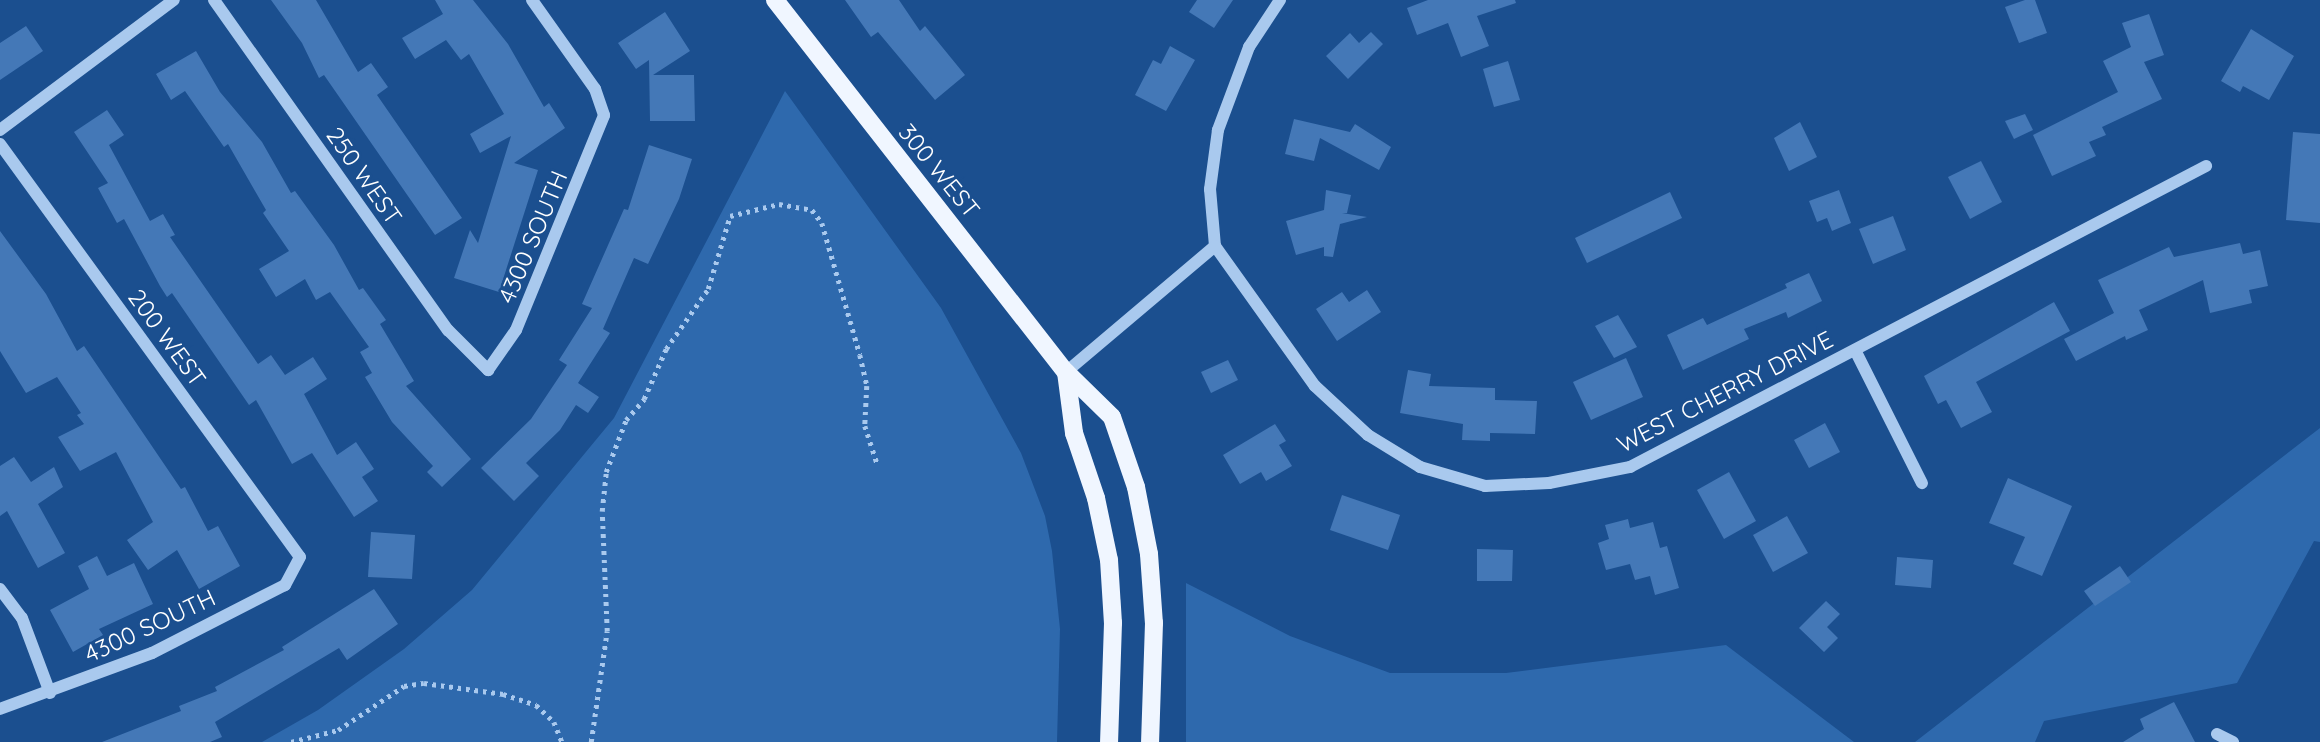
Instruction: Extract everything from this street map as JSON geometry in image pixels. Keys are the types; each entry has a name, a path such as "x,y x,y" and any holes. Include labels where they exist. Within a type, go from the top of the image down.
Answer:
{"main road":[{"name":"300 WEST","path":"775,0 1066,372 1112,417 1141,509 1153,600 1150,742"},
{"path":"1066,372 1074,433 1096,498 1108,560 1113,623 1109,742"}],"street":[{"path":"0,130 174,0"},
{"name":"250 WEST","path":"214,0 448,330 488,370"},
{"name":"4300 SOUTH","path":"488,370 516,330 604,115 595,89 532,0"},
{"path":"1066,372 1215,246 1210,189 1218,130 1249,47 1280,0"},
{"name":"200 WEST","path":"0,144 300,557"},
{"name":"WEST CHERRY DRIVE","path":"1215,246 1315,386 1368,435 1420,467 1485,486 1549,483 1630,467 2206,166"},
{"name":"WEST CHERRY DRIVE","path":"1855,350 1922,483"},
{"name":"4300 SOUTH","path":"0,709 50,693 152,653 285,585 300,557"},
{"path":"0,589 22,618 50,693"},
{"path":"2217,734 2233,742"}],"path":[{"path":"591,742 607,631 602,511 606,472 626,420 644,399 667,349 708,289 730,216 779,204 812,210 822,223 860,355 867,386 864,426 877,462"},
{"path":"291,742 338,730 404,686 424,683 528,702 546,712 562,742"}],"shaded area":[{"path":"785,91 941,308 1021,453 1045,516 1052,551 1060,629 1057,742 262,742 318,710 404,649 472,590 614,418"},
{"path":"2320,428 2320,542 2314,541 2237,683 2044,721 2035,742 1915,742"},
{"path":"1186,583 1290,636 1390,673 1506,673 1726,645 1854,742 1186,742"}],"building":[{"path":"271,0 316,0 358,72 371,63 388,87 377,95 462,218 435,235 324,75 319,78 302,43"},
{"path":"435,0 473,0 508,44 544,107 549,103 565,128 514,163 538,170 499,292 454,278 470,230 478,243 511,136 480,153 470,134 504,114 469,54 461,60 446,40 415,59 402,38 443,14"},
{"path":"845,0 899,0 920,31 925,26 965,75 935,100 878,32 871,37"},
{"path":"1197,0 1233,0 1214,28 1189,12"},
{"path":"1428,0 1515,0 1516,3 1477,16 1489,46 1461,57 1448,23 1417,35 1407,8"},
{"path":"2025,0 2035,0 2047,33 2019,43 2005,7"},
{"path":"665,12 690,51 653,75 694,75 695,121 650,121 649,60 636,69 618,43"},
{"path":"2149,14 2164,55 2144,62 2162,99 2102,127 2106,135 2089,142 2096,156 2052,176 2033,135 2118,92 2103,61 2131,47 2122,23"},
{"path":"26,26 43,51 0,80 0,43"},
{"path":"2251,29 2294,56 2269,100 2243,86 2240,92 2221,81"},
{"path":"1371,32 1383,44 1348,79 1326,56 1350,33 1359,43"},
{"path":"1170,46 1195,60 1166,111 1135,95 1153,60 1161,64"},
{"path":"196,51 220,92 262,142 291,193 295,191 334,245 359,290 363,288 386,320 380,324 414,381 406,386 471,459 442,487 427,472 433,466 392,422 365,377 372,373 360,352 369,347 330,292 316,300 305,279 276,297 259,269 289,251 263,213 266,210 228,144 224,147 185,91 171,100 156,74"},
{"path":"1508,61 1520,100 1494,107 1483,69"},
{"path":"107,110 124,135 109,145 150,221 163,214 175,235 170,237 258,364 271,355 285,375 313,357 327,379 304,394 337,455 356,442 374,469 362,477 378,501 354,517 312,453 292,464 256,400 249,405 172,293 167,297 124,219 117,223 98,188 108,183 74,132"},
{"path":"2025,114 2033,130 2014,139 2005,121"},
{"path":"1294,119 1350,132 1355,124 1391,147 1379,170 1320,138 1314,161 1285,154"},
{"path":"1800,122 1817,157 1789,171 1774,138"},
{"path":"2293,132 2320,134 2320,223 2286,220"},
{"path":"649,145 692,159 679,199 648,264 634,258 603,329 610,333 578,383 599,397 588,413 576,405 560,430 526,463 539,476 514,501 481,468 531,419 567,365 559,360 592,308 582,304 624,209 628,210"},
{"path":"1981,161 2002,202 1970,219 1948,177"},
{"path":"1326,190 1351,195 1347,213 1342,213 1367,217 1340,224 1333,257 1324,256 1324,247 1296,255 1286,221 1324,210"},
{"path":"1839,190 1851,223 1832,231 1827,218 1817,222 1809,201"},
{"path":"1670,192 1682,218 1587,263 1575,238"},
{"path":"1893,216 1906,250 1873,264 1859,229"},
{"path":"0,231 46,294 77,351 84,346 181,489 185,487 208,531 218,526 240,566 199,589 177,550 148,570 127,540 153,522 116,452 80,471 58,437 84,424 77,415 81,413 57,377 26,393 0,351"},
{"path":"2240,243 2243,254 2260,250 2268,286 2249,290 2252,303 2210,313 2203,280 2139,310 2148,330 2126,340 2125,336 2076,361 2064,339 2114,313 2098,280 2169,247 2174,257"},
{"path":"1809,273 1822,301 1788,318 1786,312 1744,329 1749,339 1683,370 1667,335 1703,318 1707,325 1787,288 1785,284"},
{"path":"1367,290 1381,312 1337,341 1316,309 1342,292 1349,302"},
{"path":"2054,302 2070,331 1976,382 1992,412 1961,428 1946,400 1938,404 1924,376"},
{"path":"1618,315 1637,347 1614,358 1595,326"},
{"path":"1626,358 1643,397 1591,420 1573,382"},
{"path":"1228,360 1238,380 1211,393 1201,372"},
{"path":"1408,370 1431,374 1429,386 1495,388 1495,400 1537,401 1535,434 1490,433 1490,441 1462,440 1463,424 1400,413"},
{"path":"1825,423 1840,452 1809,468 1794,440"},
{"path":"1275,424 1286,441 1279,445 1292,466 1266,481 1261,472 1240,484 1223,455"},
{"path":"14,457 31,482 54,467 63,487 38,504 65,553 38,568 7,511 0,516 0,466"},
{"path":"1729,472 1756,521 1724,539 1697,490"},
{"path":"2008,478 2072,506 2042,576 2013,564 2025,537 1989,523"},
{"path":"1342,495 1400,515 1388,550 1330,530"},
{"path":"1787,516 1808,553 1773,572 1753,535"},
{"path":"1628,519 1630,528 1653,522 1660,548 1667,546 1679,588 1655,595 1650,576 1635,580 1630,564 1606,570 1598,543 1609,539 1605,525"},
{"path":"371,532 415,535 412,579 368,577"},
{"path":"1477,549 1513,550 1512,581 1477,581"},
{"path":"97,556 107,576 134,563 153,604 99,629 103,635 73,652 50,610 89,589 78,566"},
{"path":"1897,557 1933,560 1931,588 1895,585"},
{"path":"2120,566 2131,582 2095,606 2084,591"},
{"path":"374,589 398,624 347,660 339,648 215,722 222,737 210,742 102,742 181,711 179,706 217,691 215,687 284,650 282,647"},
{"path":"1826,601 1840,614 1827,627 1838,638 1824,652 1799,628"},
{"path":"2174,702 2195,742 2123,742 2144,729 2140,719"}]}
